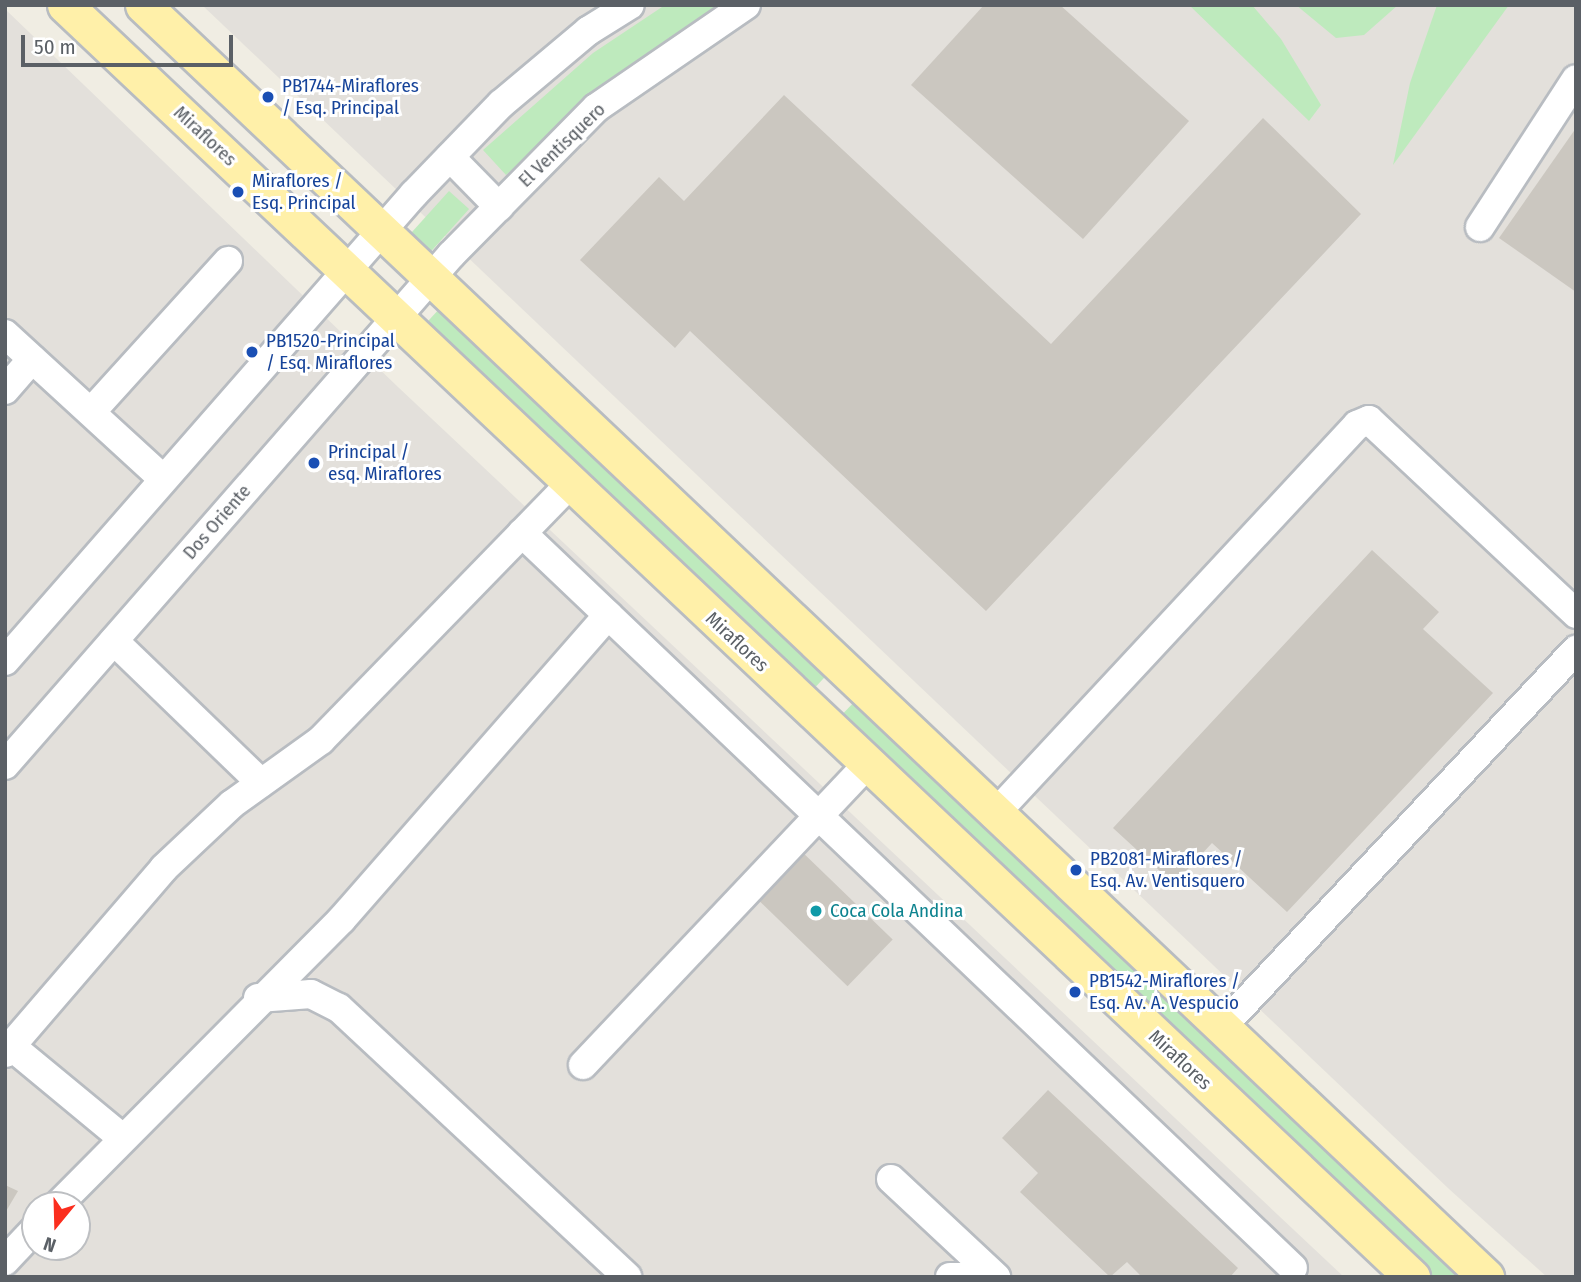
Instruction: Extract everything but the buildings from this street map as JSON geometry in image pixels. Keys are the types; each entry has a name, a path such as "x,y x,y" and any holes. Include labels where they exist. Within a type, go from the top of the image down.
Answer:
{"main road":[{"name":"Miraflores","path":"65,5 347,269 569,485 1412,1277"},
{"path":"143,5 379,234 1486,1277"},
{"path":"822,723 828,697 852,678"}],"street":[{"path":"5,662 347,269 450,157 501,104 588,31 630,5"},
{"name":"El Ventisquero","path":"428,279 596,108 746,5"},
{"path":"1480,227 1576,79"},
{"path":"450,157 499,207"},
{"path":"91,412 229,261"},
{"name":"Dos Oriente","path":"5,765 428,279"},
{"path":"5,334 163,479"},
{"path":"5,390 32,359"},
{"path":"995,815 1357,425 1369,420 1576,614"},
{"path":"121,1137 8,1049 164,868 261,783 321,740 569,485"},
{"path":"522,533 1293,1269"},
{"path":"71,1191 258,998 342,919 608,615"},
{"path":"114,641 261,783"},
{"path":"1222,1028 1576,650"},
{"path":"583,1065 867,765"},
{"path":"258,998 312,994 339,1008 626,1277"},
{"path":"891,1179 996,1277"},
{"path":"5,1261 21,1244"},
{"path":"950,1277 988,1277"}],"shaded area":[{"path":"202,5 1576,5 1576,1277 1547,1277 1449,1189"},
{"path":"5,9 398,387 1344,1277 5,1277"}],"green space":[{"path":"665,5 725,5 618,77 506,175 483,150 593,53"},
{"path":"1189,5 1252,5 1281,39 1321,105 1309,121"},
{"path":"1296,5 1398,5 1364,35 1336,38"},
{"path":"1437,5 1509,5 1393,165 1410,83"},
{"path":"449,191 469,209 430,252 410,234"},
{"path":"443,305 833,669 816,687 426,323"},
{"path":"860,696 1462,1277 1417,1277 838,718"}],"place":[{"name":"PB1744-Miraflores / Esq. Principal","path":"268,97"},
{"name":"Miraflores / Esq. Principal","path":"238,192"},
{"name":"PB1520-Principal / Esq. Miraflores","path":"252,352"},
{"name":"Principal / esq. Miraflores","path":"314,463"},
{"name":"PB2081-Miraflores / Esq. Av. Ventisquero","path":"1076,870"},
{"name":"Coca Cola Andina","path":"816,911"},
{"name":"PB1542-Miraflores / Esq. Av. A. Vespucio","path":"1075,992"}]}
